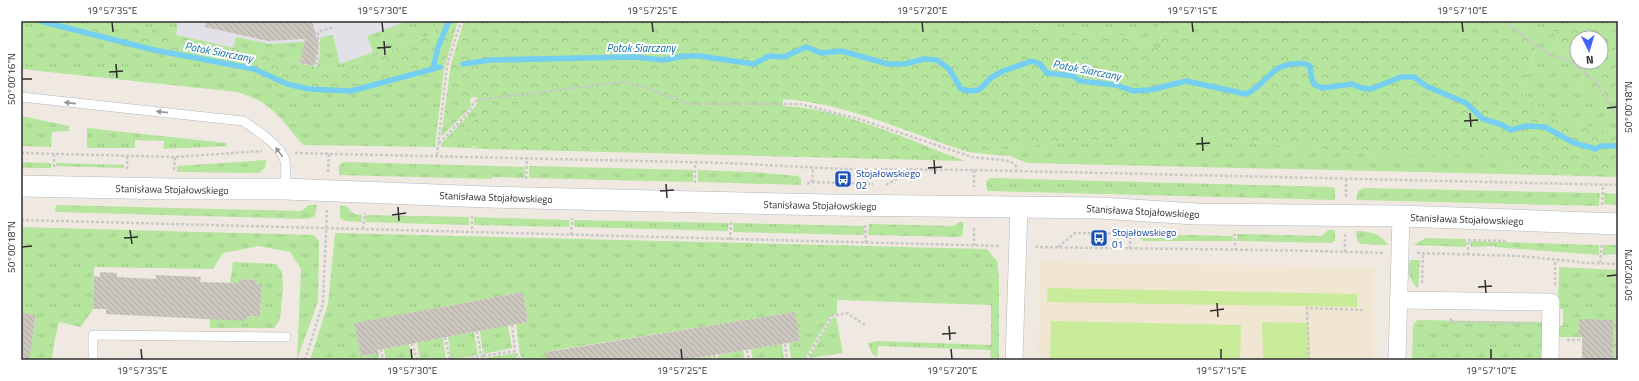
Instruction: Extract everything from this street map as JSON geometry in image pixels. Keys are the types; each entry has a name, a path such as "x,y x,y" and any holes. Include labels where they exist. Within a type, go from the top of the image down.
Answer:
{"street":[{"name":"Stanisława Stojałowskiego","path":"21,186 172,190 285,189 511,198 830,205 1118,209 1230,215 1401,216 1618,224"},
{"path":"1014,360 1019,207"},
{"path":"1397,360 1401,216"},
{"path":"1398,300 1551,302 1550,360"}],"lane":[{"path":"21,98 243,121 265,136 283,157 285,168 285,189"},
{"path":"93,360 93,335 286,337"}],"path":[{"path":"437,155 447,66 461,21"},
{"path":"1504,21 1543,51 1572,63 1595,80 1618,119"},
{"path":"316,65 318,56 318,32 334,27"},
{"path":"439,143 471,110 473,104 477,100 629,83 690,104 800,104 859,118 967,155 1010,160 1016,166 1017,171"},
{"path":"21,154 175,157 262,152"},
{"path":"300,153 696,162 813,168 974,170 1618,185"},
{"path":"53,163 54,154"},
{"path":"328,175 329,154"},
{"path":"127,156 127,164"},
{"path":"174,166 175,157"},
{"path":"527,158 527,167"},
{"path":"695,171 696,162"},
{"path":"812,176 813,168"},
{"path":"812,182 888,185 912,170"},
{"path":"974,170 974,191"},
{"path":"1346,178 1346,200"},
{"path":"1602,193 1603,185"},
{"path":"305,360 323,303 328,205"},
{"path":"363,229 364,213"},
{"path":"472,216 472,232"},
{"path":"21,220 730,240 1003,246"},
{"path":"974,221 974,246"},
{"path":"571,227 572,235"},
{"path":"1345,230 1345,252"},
{"path":"730,231 730,240"},
{"path":"1058,247 1074,233 1168,233"},
{"path":"1130,234 1130,249"},
{"path":"866,235 866,243"},
{"path":"1227,235 1235,235 1235,249"},
{"path":"1600,263 1601,244 1606,244"},
{"path":"1031,247 1235,249 1390,253"},
{"path":"1468,247 1468,255"},
{"path":"1411,253 1533,257 1618,264"},
{"path":"1422,290 1424,253"},
{"path":"1555,271 1556,260"},
{"path":"1451,300 1451,322 1550,323"},
{"path":"1309,360 1307,308 1363,310"},
{"path":"806,360 832,316 847,313 865,325"},
{"path":"512,325 515,351 520,360"},
{"path":"477,331 484,360"},
{"path":"445,337 450,360"},
{"path":"412,343 417,360"},
{"path":"785,344 788,360"},
{"path":"381,349 383,360"},
{"path":"747,350 749,360"},
{"path":"461,360 515,351"},
{"path":"714,355 715,360"}],"shaded area":[{"path":"116,21 436,21 334,71"},
{"path":"1040,262 1374,267 1373,360 1038,360"}],"green space":[{"path":"21,21 55,21 253,75 285,88 385,85 444,70 435,147 303,145 275,112 259,101 237,92 21,69"},
{"path":"55,21 116,21 334,71 434,34 436,21 458,21 444,70 386,85 343,92 322,93 302,92 284,88 253,75"},
{"path":"116,21 178,21 176,35"},
{"path":"408,21 436,21 434,34 334,71 317,67 320,56 320,38 333,35 340,64 373,52 367,36"},
{"path":"464,21 1032,21 1060,36 1114,33 1163,50 1158,21 1520,21 1538,40 1523,93 1547,115 1618,134 1618,173 1549,175 1515,169 1505,156 1389,156 1193,136 1065,142 975,153 968,152 877,120 830,106 783,99 783,106 805,108 852,119 899,135 965,161 477,148 467,142 463,135 466,129 479,115 477,97 470,98 471,107 441,137 451,64"},
{"path":"1032,21 1158,21 1163,50 1114,33 1060,36"},
{"path":"1520,21 1549,21 1562,51 1569,54 1569,70 1585,70 1579,91 1618,103 1618,134 1547,115 1523,93 1538,40"},
{"path":"1549,21 1618,21 1618,103 1579,91 1585,70 1609,70 1609,30 1569,30 1569,54 1562,51"},
{"path":"236,37 269,44 317,41 302,54 300,63 233,48"},
{"path":"478,102 479,115 466,129 472,147 485,149 441,147 441,144 472,111"},
{"path":"21,116 69,126 69,131 52,132 51,147 21,146"},
{"path":"87,128 226,143 227,146 163,149 164,141 135,140 135,148 87,148"},
{"path":"1193,136 1389,156 1505,156 1515,169 1550,175 1618,173 1618,177 1027,163 1010,156 975,153 1065,142"},
{"path":"266,160 265,168 259,173 177,172 177,166"},
{"path":"21,162 51,163 51,168 21,168"},
{"path":"343,162 525,167 524,178 492,177 492,179 339,175 339,166"},
{"path":"56,163 124,165 124,168 56,166"},
{"path":"529,166 693,170 693,182 529,178"},
{"path":"698,170 753,172 798,176 801,179 801,185 698,182"},
{"path":"991,178 1333,187 1335,189 1335,200 987,191 986,181"},
{"path":"1364,188 1600,193 1599,206 1356,200 1358,191"},
{"path":"1604,193 1618,194 1618,205 1604,204"},
{"path":"56,205 301,211 309,205 317,205 315,216 308,219 55,212"},
{"path":"340,206 346,206 354,214 362,215 362,222 345,221 340,218"},
{"path":"365,215 469,217 469,225 365,222"},
{"path":"474,217 569,220 569,227 474,225"},
{"path":"574,220 729,223 728,231 574,227"},
{"path":"959,222 963,222 963,234 960,237 868,235 869,224 954,226"},
{"path":"733,223 864,226 864,235 733,232"},
{"path":"21,227 314,235 319,241 318,301 297,360 301,269 290,252 258,246 223,253 213,269 94,267 93,309 81,327 59,322 52,360 21,360 21,345 31,347 36,316 21,313"},
{"path":"1328,230 1335,230 1335,241 1331,243 1237,241 1237,234 1322,236"},
{"path":"1356,231 1378,235 1388,245 1360,244 1357,240"},
{"path":"335,233 987,249 997,261 999,278 999,360 991,360 990,350 878,346 877,357 872,354 868,343 879,341 991,345 991,305 837,300 837,314 831,315 805,358 791,360 789,343 800,341 795,312 549,351 550,360 523,360 520,354 516,324 528,322 523,292 355,323 361,356 379,354 379,360 310,360 328,304"},
{"path":"1139,234 1233,236 1233,241 1143,241 1139,237"},
{"path":"1426,238 1466,239 1466,247 1413,245"},
{"path":"1470,241 1599,245 1599,255 1495,246 1471,247"},
{"path":"1603,245 1618,245 1618,254 1603,255"},
{"path":"1410,260 1420,260 1418,289 1410,276 1408,268"},
{"path":"233,262 276,264 282,272 283,287 280,320 274,328 210,328 210,317 246,321 247,316 260,317 262,285 255,284 256,280 239,279 240,283 230,283"},
{"path":"1559,267 1618,270 1618,360 1613,360 1613,320 1579,320 1579,337 1557,337 1557,327 1563,325 1563,309 1558,309"},
{"path":"1048,288 1357,294 1357,307 1047,302"},
{"path":"836,317 843,353 809,358 832,318"},
{"path":"1417,320 1547,322 1544,360 1412,360 1413,325"},
{"path":"1051,321 1241,325 1240,360 1050,360"},
{"path":"1262,322 1309,323 1310,360 1263,360"},
{"path":"508,325 512,348 483,354 480,331"},
{"path":"474,332 478,355 451,360 448,337"},
{"path":"443,338 446,360 420,360 417,342"},
{"path":"409,344 413,360 386,360 384,349"},
{"path":"782,344 784,360 753,360 751,349"},
{"path":"743,350 745,360 718,360 718,355"},
{"path":"515,353 519,360 484,360 484,358"},
{"path":"711,356 712,360 684,360"}],"building":[{"path":"206,21 312,21 319,45 314,66 300,63 305,39 268,41 205,27"},
{"path":"100,272 117,273 117,277 156,279 156,275 201,277 200,282 239,283 239,279 256,280 256,284 262,284 260,317 247,316 246,321 106,314 106,309 93,309 94,276 100,277"},
{"path":"523,292 528,322 378,350 379,354 361,356 354,323"},
{"path":"795,312 800,341 684,360 547,360 546,352"},
{"path":"21,313 36,315 29,360 21,360"},
{"path":"1579,319 1613,320 1613,360 1582,360 1582,337 1579,337"}],"waterway":[{"name":"Potok Siarczany","path":"40,21 154,50 254,69 287,84 309,89 351,91 440,67"},
{"path":"433,69 438,47 449,21"},
{"name":"Potok Siarczany","path":"463,64 490,60 634,57 663,60 684,56 699,56 754,64 769,56 784,57 806,47 821,53 842,51 888,64 905,64 924,59 937,60 949,69 961,89 970,91 979,90 992,77 1003,71 1032,61 1040,64 1047,73 1073,76 1080,81 1116,85 1133,91 1150,90 1186,81 1246,94 1255,89 1280,67 1299,63 1310,66 1312,80 1315,85 1322,88 1352,84 1362,88 1371,89 1401,77 1414,77 1426,86 1466,103 1483,119 1500,124 1511,130 1526,126 1545,127 1574,143 1596,149 1601,146 1618,146"}],"place":[{"name":"Stojałowskiego 02","path":"843,179"},
{"name":"Stojałowskiego 01","path":"1099,238"}]}
